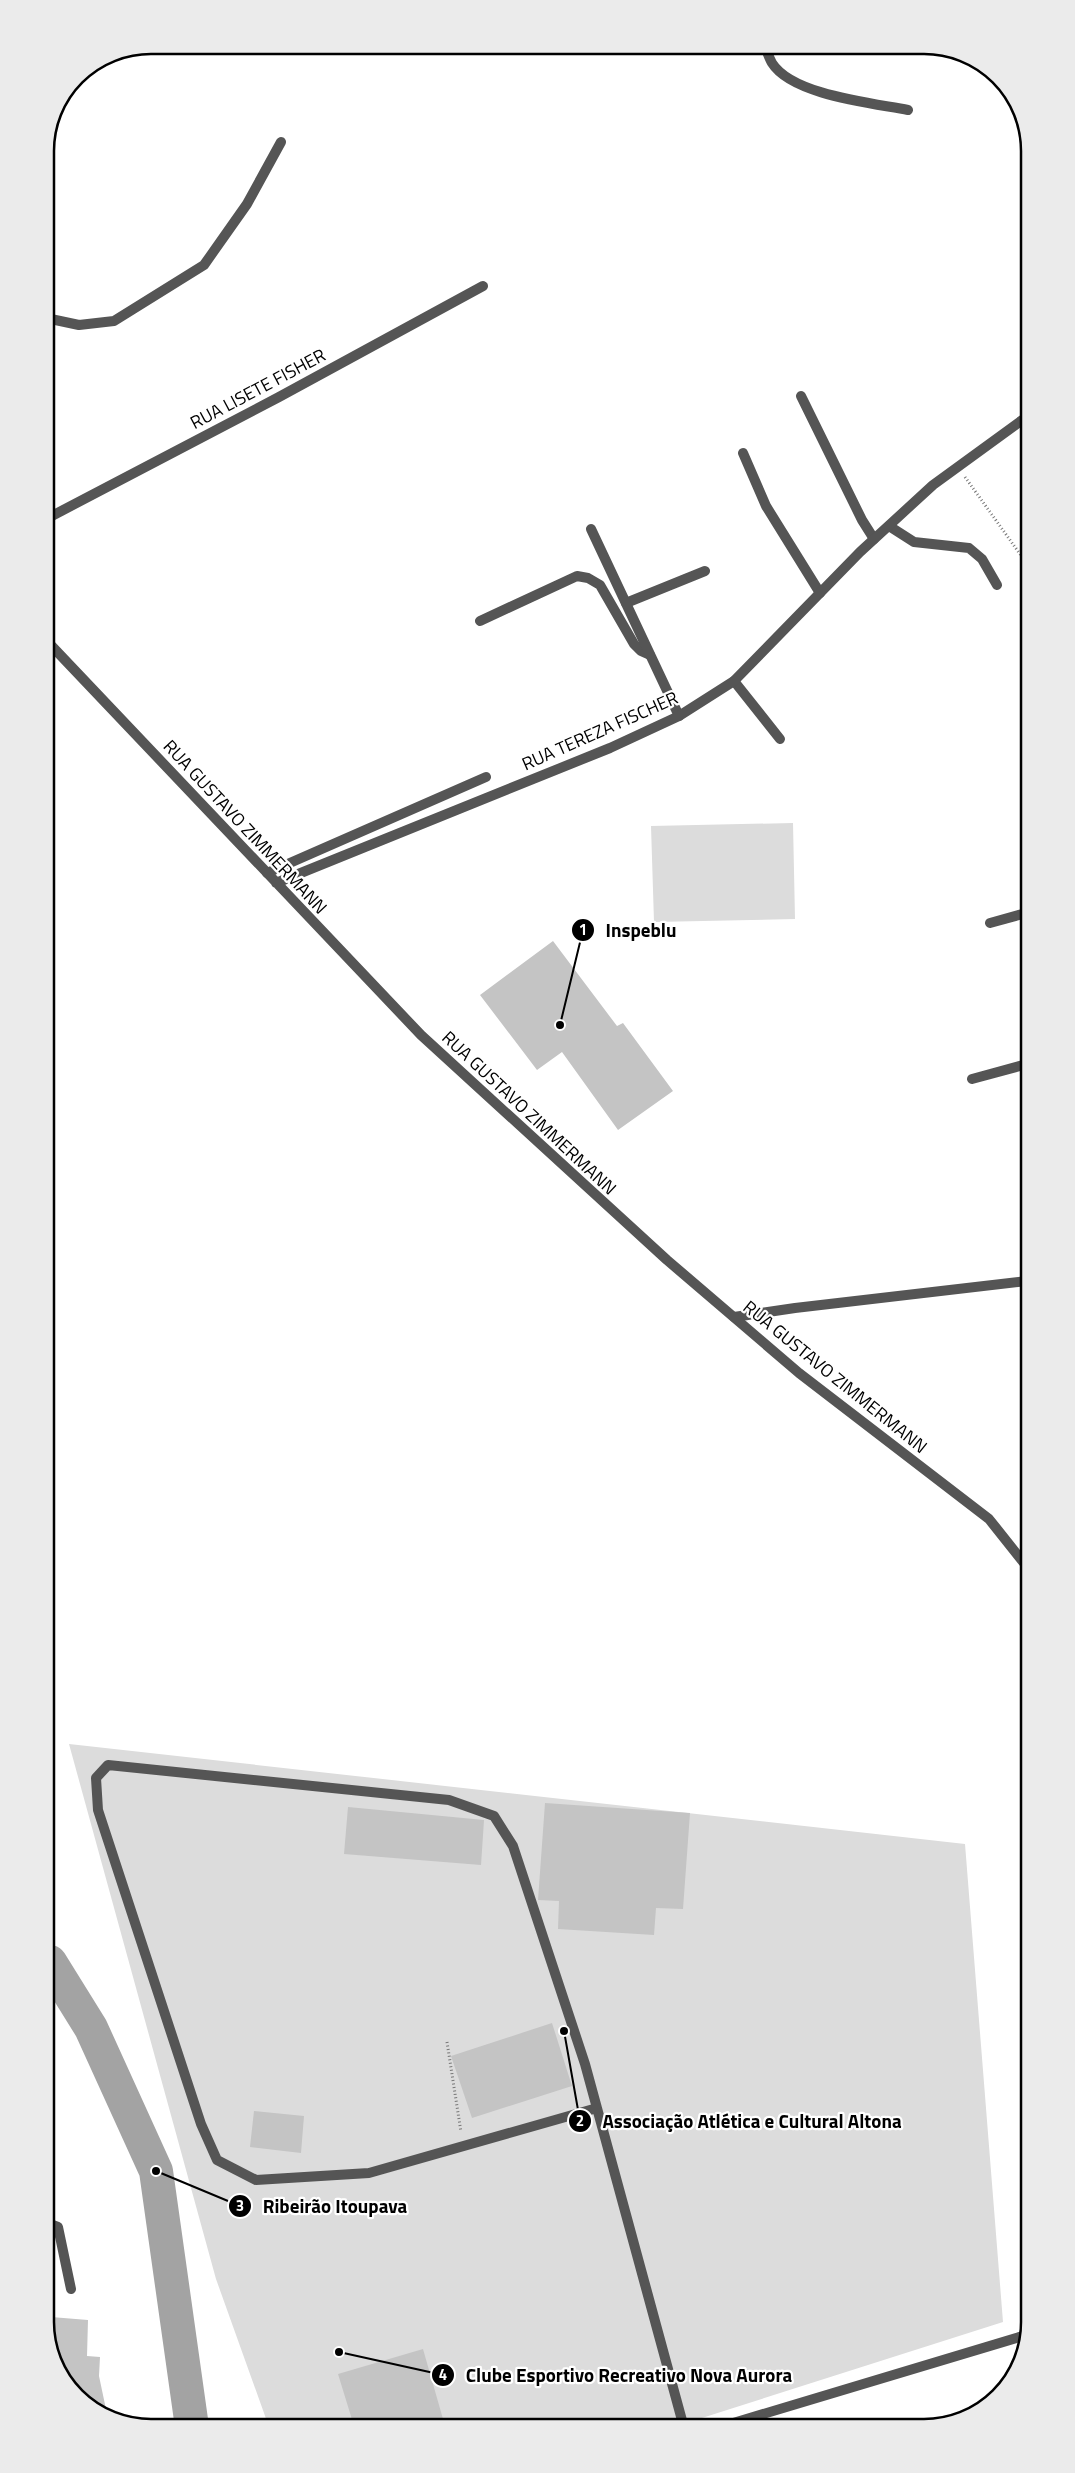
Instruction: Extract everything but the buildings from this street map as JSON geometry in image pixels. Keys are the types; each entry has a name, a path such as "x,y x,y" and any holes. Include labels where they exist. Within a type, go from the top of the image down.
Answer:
{"street":[{"path":"768,54 772,64 796,84 825,93 908,110"},
{"path":"54,320 79,325 114,321 204,264 247,204 281,142"},
{"name":"RUA LISETE FISHER","path":"54,515 279,397 484,286"},
{"path":"801,396 862,520 874,539"},
{"name":"RUA TEREZA FISCHER","path":"276,883 610,748 679,716 734,681 874,539 933,485 1021,421"},
{"path":"743,453 766,506 820,593"},
{"path":"888,526 914,542 970,548 982,559 997,585"},
{"path":"591,529 679,716"},
{"path":"626,603 704,571"},
{"path":"480,621 577,576 588,578 600,584 634,644 641,651 650,655"},
{"name":"RUA GUSTAVO ZIMMERMANN","path":"54,648 421,1035 631,1229 799,1373 989,1519 1021,1559"},
{"path":"734,681 780,739"},
{"path":"267,873 486,777"},
{"path":"990,923 1021,914"},
{"path":"972,1079 1021,1066"},
{"path":"734,1317 1021,1282"},
{"path":"597,2108 369,2173 256,2180 217,2160 201,2124 98,1810 96,1778 108,1765 449,1800 494,1816 513,1846 545,1938 597,2108 682,2419"},
{"path":"54,2226 58,2227 71,2289"},
{"path":"747,2419 1020,2338"}],"path":[{"path":"958,467 1021,554"},
{"path":"447,2042 463,2145"}],"shaded area":[{"path":"793,823 795,919 654,922 651,826"},
{"path":"69,1744 965,1844 1003,2322 699,2419 266,2419 216,2279"}],"waterway":[{"path":"54,1968 91,2028 156,2171 191,2419"}],"place":[{"name":"Inspeblu","path":"560,1025"},
{"name":"Associação Atlética e Cultural Altona","path":"564,2031"},
{"name":"Ribeirão Itoupava","path":"156,2171"},
{"name":"Clube Esportivo Recreativo Nova Aurora","path":"339,2352"}]}
